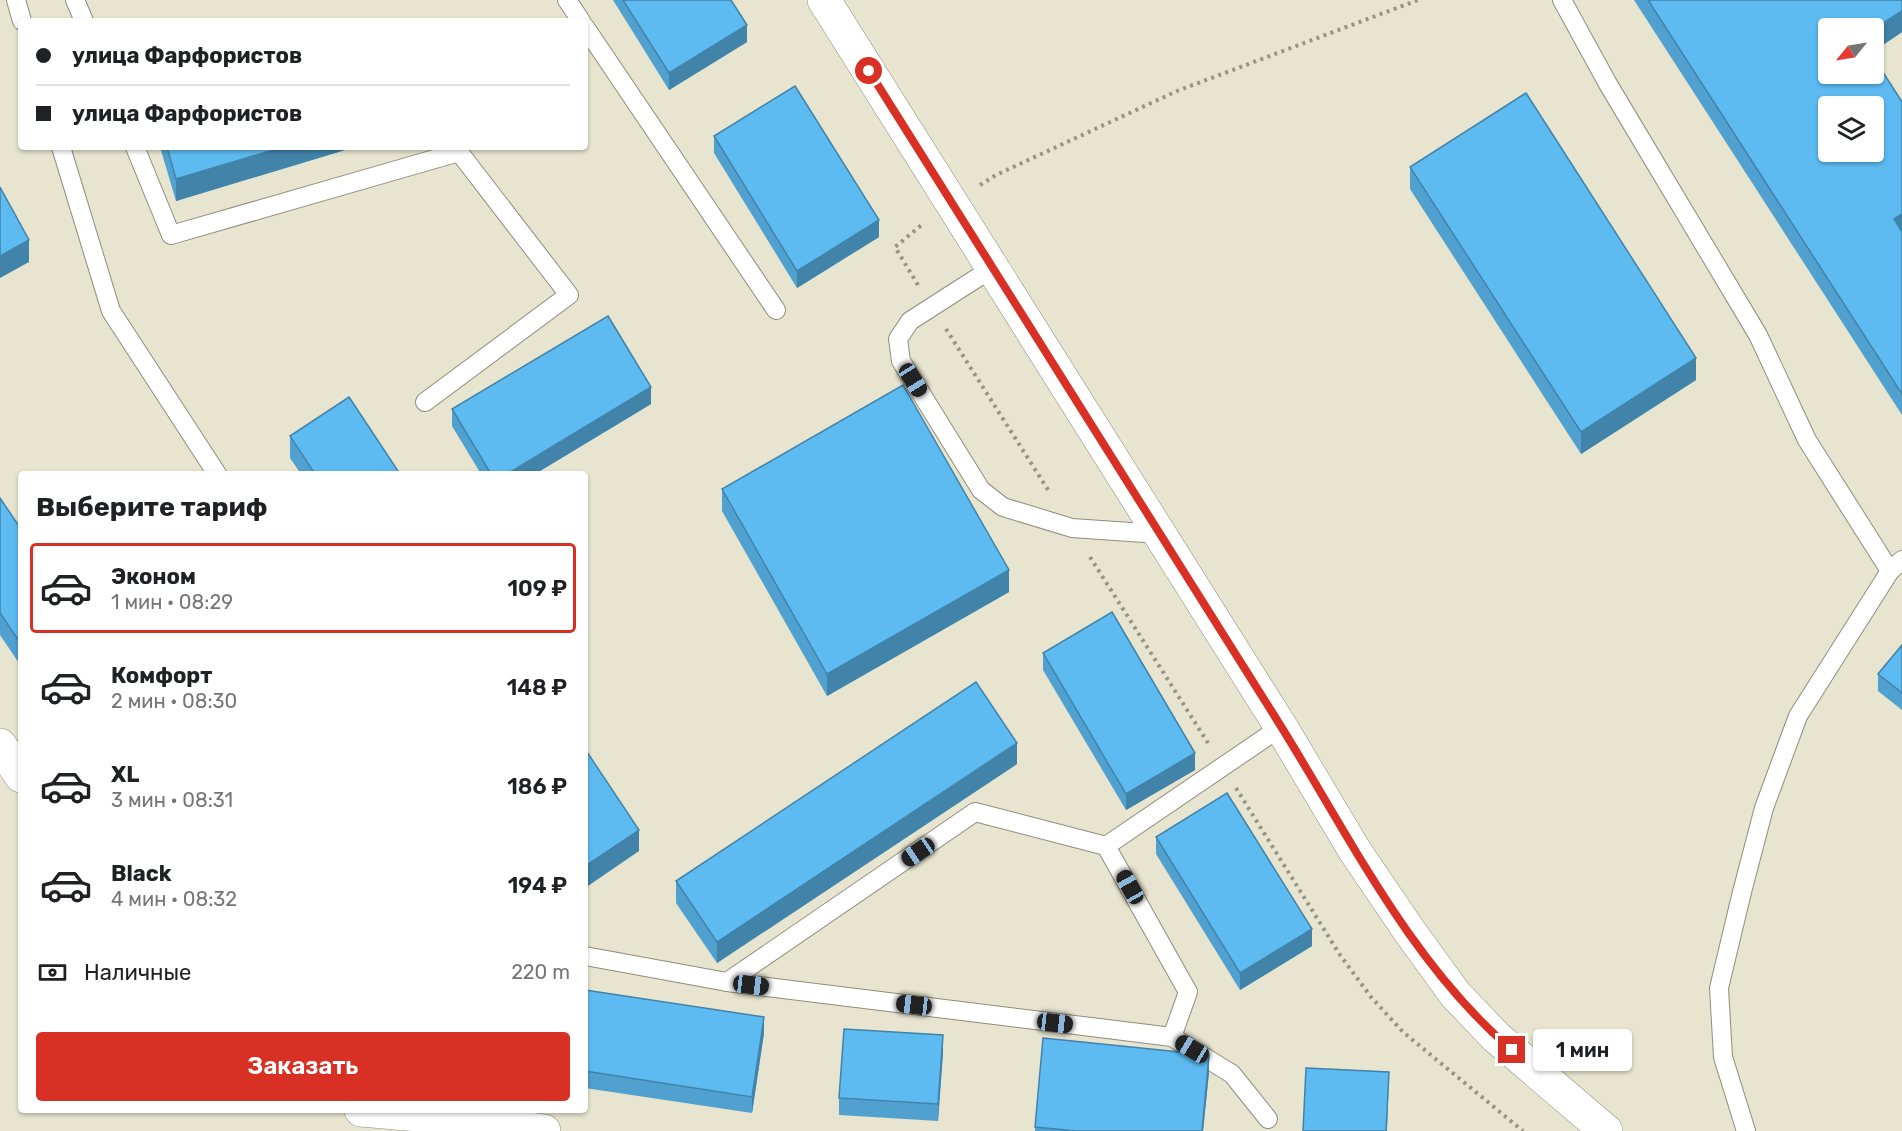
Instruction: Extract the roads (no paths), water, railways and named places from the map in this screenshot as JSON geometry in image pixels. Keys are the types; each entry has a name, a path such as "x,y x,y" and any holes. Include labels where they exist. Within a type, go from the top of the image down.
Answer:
{"street":[{"path":"824,0 1281,727 1355,851 1455,994 1496,1037 1606,1131"},
{"path":"377,1113 439,1125 544,1131"}],"lane":[{"path":"16,0 21,18"},
{"path":"75,0 83,18"},
{"path":"567,0 579,18"},
{"path":"1562,0 1608,84 1758,335 1807,440 1896,566 1798,716 1764,808 1719,988 1723,1057 1746,1131"},
{"path":"588,31 776,310"},
{"path":"62,150 111,311 215,471"},
{"path":"136,150 171,235 459,152 569,295 425,402"},
{"path":"991,268 910,321 898,339 901,361 981,490 1003,507 1072,528 1159,534"},
{"path":"1106,846 1281,727"},
{"path":"727,982 975,812 1106,846 1188,992 1172,1037"},
{"path":"588,957 727,982 1172,1037 1232,1074 1268,1119"}]}
